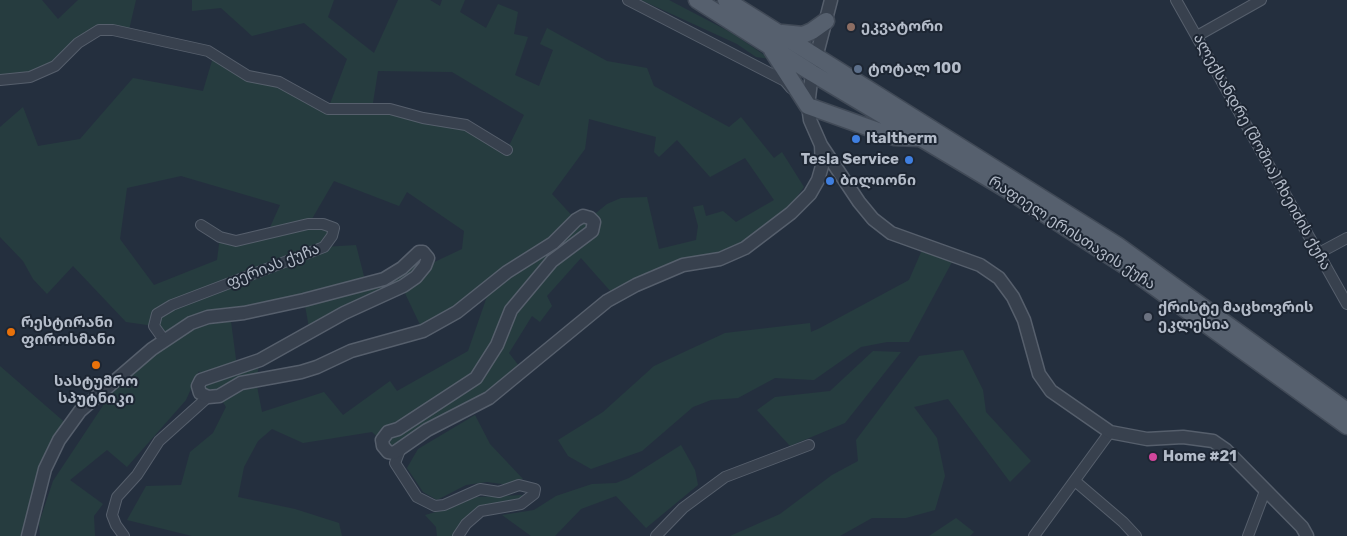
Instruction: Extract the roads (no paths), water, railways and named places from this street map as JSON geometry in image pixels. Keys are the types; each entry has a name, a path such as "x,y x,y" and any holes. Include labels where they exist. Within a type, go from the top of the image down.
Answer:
{"main road":[{"path":"697,0 772,38 803,35 826,21"},
{"path":"726,0 772,38 808,106 895,137 920,138"},
{"name":"რაფიელ ერისთავის ქუჩა","path":"772,38 816,56 1116,245 1347,411"},
{"name":"რაფიელ ერისთავის ქუჩა","path":"772,38 812,73 1006,189 1127,267 1347,426"}],"street":[{"path":"628,0 785,82 808,106"},
{"path":"831,0 812,73 808,106 810,120 821,145 859,202 873,218 891,233 980,265 999,278 1013,297 1024,320 1039,374 1051,391 1110,432 1147,439 1182,437 1213,441 1226,450 1265,492 1302,527 1307,536"},
{"name":"ალექსანდრე (შოშია) ჩხეიძის ქუჩა","path":"1176,0 1347,304"},
{"path":"1197,36 1261,0"},
{"path":"0,80 30,77 56,66 78,44 99,30 113,30 208,51 248,76 279,82 328,110 390,109 423,118 466,125 507,150"},
{"path":"28,536 44,469 59,440 80,411 164,340 191,323 208,317 244,313 304,300 384,279 402,268 419,252 423,252 428,258 425,266 416,277 402,286 344,313 260,360 202,380 198,386 200,393 208,397 219,396 241,383 301,372 317,367 351,351 423,331 457,312 507,272 553,243 576,220 583,216 590,218 594,222 592,231 552,261 515,304 497,345 476,378 398,429 388,432 382,440 383,446 388,452 394,453 427,430 489,398 607,302 636,285 683,265 720,259 745,248 791,213 810,194 818,180 822,166 821,145"},
{"name":"ფერიას ქუჩა","path":"164,340 154,326 157,314 172,305 324,247 332,236 334,228 324,224 308,224 236,241 220,238 201,225"},
{"path":"1319,253 1347,238"},
{"path":"124,536 112,515 117,497 137,475 159,441 208,397"},
{"path":"1034,536 1110,432"},
{"path":"656,536 683,508 725,477 809,445"},
{"path":"400,450 395,463 417,498 435,506 444,505 480,489 499,492 520,485 535,489 534,494 521,504 481,512 466,524 458,536"},
{"path":"1075,481 1136,536"},
{"path":"1248,536 1265,492"}],"place":[{"name":"ეკვატორი","path":"851,27"},
{"name":"ტოტალ 100","path":"858,69"},
{"name":"Italtherm","path":"856,139"},
{"name":"Tesla Service","path":"909,160"},
{"name":"ბილიონი","path":"830,181"},
{"name":"ქრისტე მაცხოვრის ეკლესია","path":"1148,317"},
{"name":"რესტირანი ფიროსმანი","path":"11,332"},
{"name":"სასტუმრო სპუტნიკი","path":"96,365"},
{"name":"Home #21","path":"1153,457"}]}
